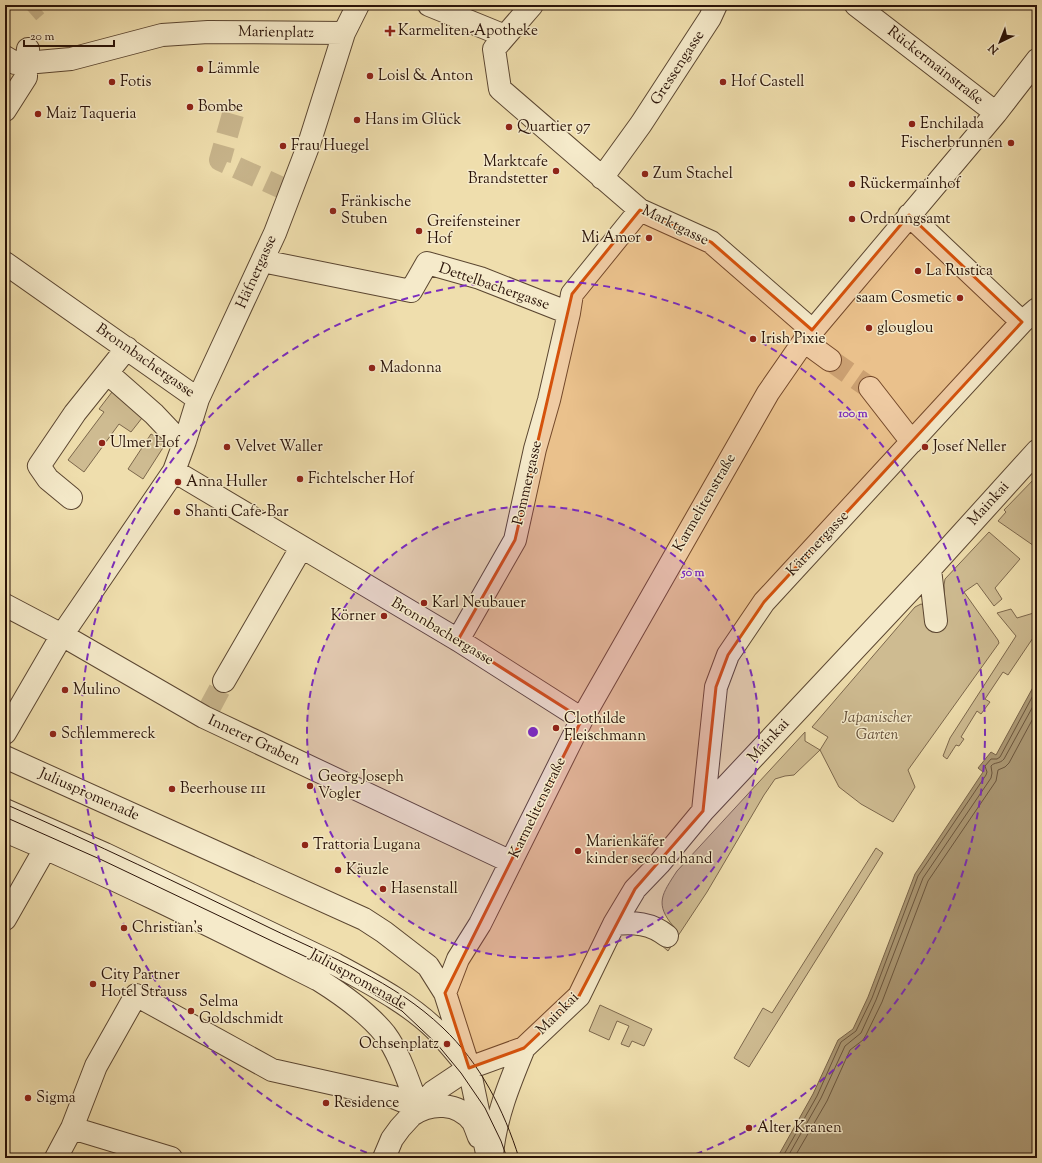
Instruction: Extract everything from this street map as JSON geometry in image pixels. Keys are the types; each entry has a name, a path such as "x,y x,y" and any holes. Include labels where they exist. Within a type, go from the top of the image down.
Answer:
{"street":[{"path":"344,33 358,5"},
{"path":"429,5 499,43 532,5"},
{"name":"Gressengasse","path":"602,178 654,113 710,18 716,5"},
{"name":"Rückermainstraße","path":"863,7 996,113"},
{"name":"Marienplatz","path":"5,57 15,63 27,56 71,59 162,35 208,32 344,33"},
{"name":"Häfnergasse","path":"198,399 277,227 286,190 309,144 344,33"},
{"name":"Marktgasse","path":"499,43 500,88 554,141 640,210 711,242 808,336 830,360"},
{"path":"5,110 26,77 27,56"},
{"name":"Karmelitenstraße","path":"445,992 458,960 480,924 582,719 768,393 808,336 996,113 1037,60"},
{"name":"Dettelbachergasse","path":"262,261 412,290 427,263 480,278 569,313 572,294 640,210"},
{"name":"Kärrnergasse","path":"703,811 716,687 728,655 764,602 1029,315 909,215"},
{"name":"Bronnbachergasse","path":"5,263 198,399 174,471 301,548 458,640 582,719"},
{"name":"Pommergasse","path":"458,640 515,540 534,449 549,400 569,313"},
{"path":"71,498 48,479 39,466 75,413 127,348"},
{"path":"113,378 172,433 185,441"},
{"path":"870,388 912,442"},
{"name":"Mainkai","path":"388,1148 418,1107 433,1092 469,1068 524,1048 579,996 614,924 635,889 659,864 703,811 930,569 1037,451"},
{"path":"5,733 62,635 174,471"},
{"path":"224,681 301,548"},
{"path":"930,569 936,621"},
{"name":"Innerer Graben","path":"5,605 206,713 511,862"},
{"name":"Juliuspromenade","path":"5,757 364,919 428,966 445,992 469,1068"},
{"name":"Juliuspromenade","path":"5,810 105,854 334,964 370,983 405,1005 435,1029 469,1068"},
{"name":"Juliuspromenade","path":"5,831 46,848 192,916 319,980 337,991 370,1019 385,1035 402,1065 418,1107"},
{"path":"5,919 46,848"},
{"path":"614,924 631,922 645,924 656,928 667,936"},
{"path":"56,1158 72,1128 96,1066 136,995 272,1070 393,1097 418,1107"},
{"name":"Mainkai","path":"492,1158 496,1130 501,1110 511,1079 524,1048"},
{"path":"469,1068 487,1158"},
{"path":"388,1148 413,1115 419,1111 434,1106 446,1106 461,1112 473,1123 487,1158"},
{"path":"72,1128 171,1158"}],"highlighted area":[{"path":"640,210 711,242 812,330 909,215 1022,322 764,602 728,655 716,687 703,811 635,889 579,996 524,1048 469,1068 445,993 582,719 458,640 515,540 572,294"}],"green space":[{"path":"112,392 142,418 131,432 119,424 84,472 68,460 104,412 99,409"},
{"path":"151,434 166,443 143,479 128,469"},
{"path":"1037,476 1037,548 998,521 1006,512 1004,510"},
{"name":"Japanischer Garten","path":"989,532 1020,559 995,588 1002,599 994,606 977,583 964,592 999,643 908,770 915,787 893,822 861,804 839,787 820,750 828,737 812,727 915,607 921,604 924,605 946,621 945,579"},
{"path":"1011,609 1017,618 1037,612 1037,632 1008,675 1003,672 985,699 990,702 981,714 977,711 961,737 964,739 959,746 956,745 947,759 943,756 950,738 1016,636 997,613"},
{"path":"805,732 805,741 820,750 794,775 775,779 707,892 668,951 660,944 674,927 664,912 662,899 667,886 677,871"},
{"path":"876,848 883,853 749,1067 734,1058 763,1008 772,1013"},
{"path":"600,1005 652,1029 644,1046 632,1041 629,1047 621,1044 629,1026 617,1021 609,1040 589,1031"}],"water":[{"path":"1037,680 1037,1158 777,1158 813,1094 838,1040 853,1029 868,997 915,874 983,772 978,768 991,752 996,755"}],"tunnel":[{"path":"29,12 37,5"},
{"path":"233,114 220,160 282,188"},
{"path":"830,360 870,388"},
{"path":"209,709 224,681"}],"tram line":[{"path":"5,804 138,864 361,971 404,997 424,1011 443,1028 468,1056 489,1088 498,1105 519,1158"},
{"path":"5,817 102,860 332,969 402,1011 437,1044 461,1073 485,1108 501,1141 507,1158"}],"place":[{"name":"Karmeliten-Apotheke","path":"390,31"},
{"name":"Lämmle","path":"200,69"},
{"name":"Loisl & Anton","path":"370,76"},
{"name":"Fotis","path":"112,82"},
{"name":"Hof Castell","path":"723,82"},
{"name":"Bombe","path":"190,107"},
{"name":"Maiz Taqueria","path":"38,114"},
{"name":"Hans im Glück","path":"357,120"},
{"name":"Enchilada","path":"912,124"},
{"name":"Quartier 97","path":"509,127"},
{"name":"Fischerbrunnen","path":"1011,143"},
{"name":"Frau Huegel","path":"283,146"},
{"name":"Marktcafe Brandstetter","path":"556,171"},
{"name":"Zum Stachel","path":"645,174"},
{"name":"Rückermainhof","path":"852,184"},
{"name":"Fränkische Stuben","path":"333,211"},
{"name":"Ordnungsamt","path":"852,219"},
{"name":"Greifensteiner Hof","path":"419,231"},
{"name":"Mi Amor","path":"649,238"},
{"name":"La Rustica","path":"918,271"},
{"name":"saam Cosmetic","path":"960,298"},
{"name":"glouglou","path":"869,328"},
{"name":"Irish Pixie","path":"753,339"},
{"name":"Madonna","path":"372,368"},
{"name":"Ulmer Hof","path":"102,443"},
{"name":"Velvet Waller","path":"227,447"},
{"name":"Josef Neller","path":"925,447"},
{"name":"Fichtelscher Hof","path":"300,479"},
{"name":"Anna Huller","path":"178,482"},
{"name":"Shanti Cafe-Bar","path":"177,512"},
{"name":"Karl Neubauer","path":"424,603"},
{"name":"Körner","path":"384,616"},
{"name":"Mulino","path":"65,690"},
{"name":"Clothilde Fleischmann","path":"556,728"},
{"name":"Schlemmereck","path":"53,734"},
{"name":"Georg Joseph Vogler","path":"310,786"},
{"name":"Beerhouse 111","path":"172,789"},
{"name":"Trattoria Lugana","path":"305,845"},
{"name":"Marienkäfer kinder second hand","path":"578,851"},
{"name":"Käuzle","path":"338,870"},
{"name":"Hasenstall","path":"383,889"},
{"name":"Christian's","path":"124,928"},
{"name":"City Partner Hotel Strauss","path":"93,984"},
{"name":"Selma Goldschmidt","path":"191,1011"},
{"name":"Ochsenplatz","path":"447,1044"},
{"name":"Sigma","path":"28,1098"},
{"name":"Residence","path":"326,1103"},
{"name":"Alter Kranen","path":"749,1128"}]}
